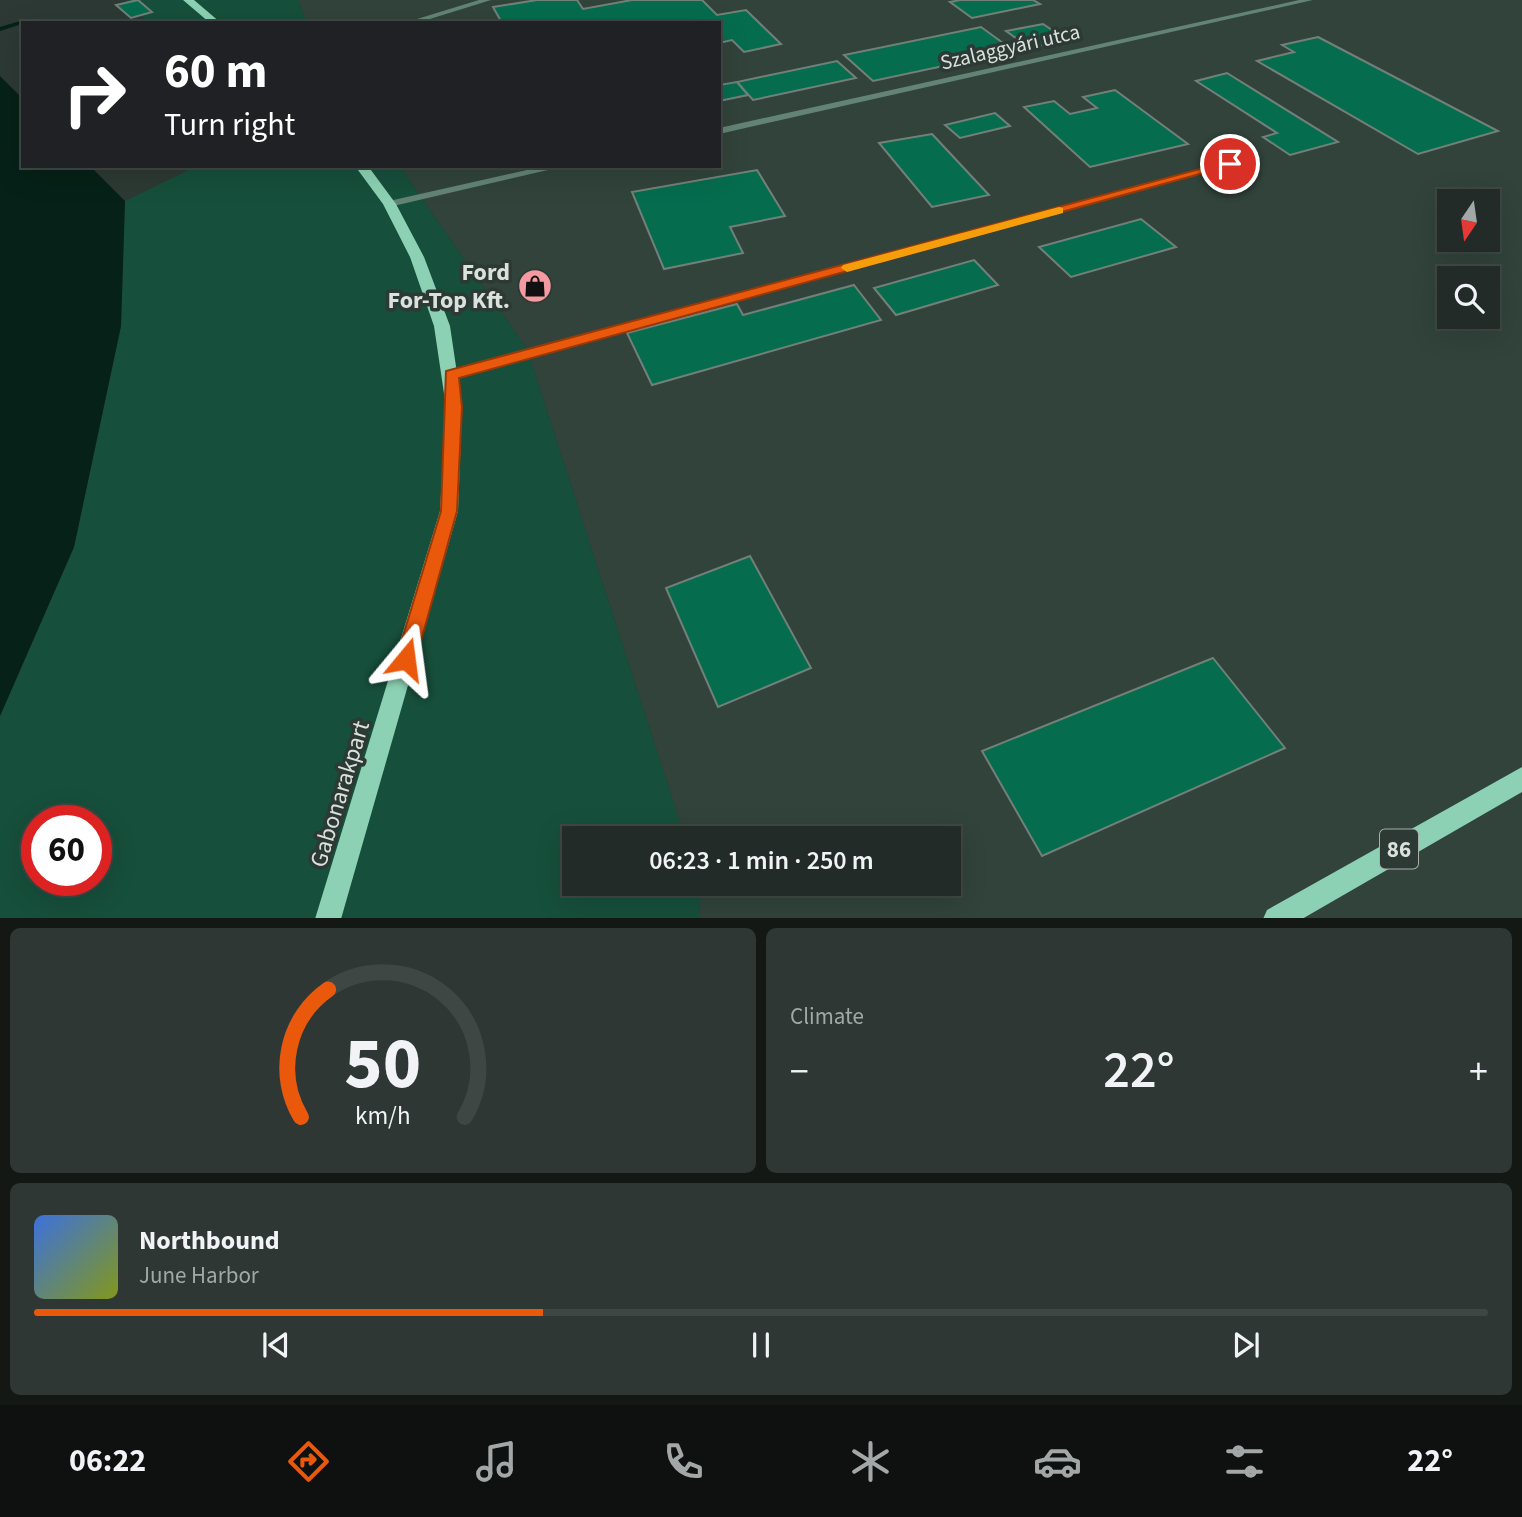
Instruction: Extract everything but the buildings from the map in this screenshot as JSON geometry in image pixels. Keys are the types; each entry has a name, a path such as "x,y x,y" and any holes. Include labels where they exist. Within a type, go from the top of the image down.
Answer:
{"main road":[{"path":"188,0 214,21"},
{"name":"Gabonarakpart","path":"328,918 449,511 454,407 442,326 417,257 389,204 362,168"},
{"name":"86","path":"1278,918 1522,779"}],"lane":[{"path":"414,21 482,0"},
{"name":"Szalaggyári utca","path":"721,131 1310,0"},
{"path":"451,375 1230,164"},
{"path":"389,204 551,168"}],"shaded area":[{"path":"298,0 1522,0 1522,918 700,918 699,896 961,896 961,826 681,826 527,349 400,168 721,168 721,21 306,21"},
{"path":"0,76 21,97 21,168 92,168 125,201 121,326 74,547 0,716"}],"green space":[{"path":"126,0 298,0 306,21 147,21"},
{"path":"193,168 400,168 527,349 681,826 562,826 562,896 699,896 700,918 0,918 0,716 74,547 121,326 125,201"}],"waterway":[{"path":"0,29 20,23"}],"slow traffic":[{"path":"847,268 1059,210"}],"place":[{"name":"Ford For-Top Kft.","path":"535,286"}],"route":[{"path":"406,659 449,511 454,407 451,375 1230,164"}]}
